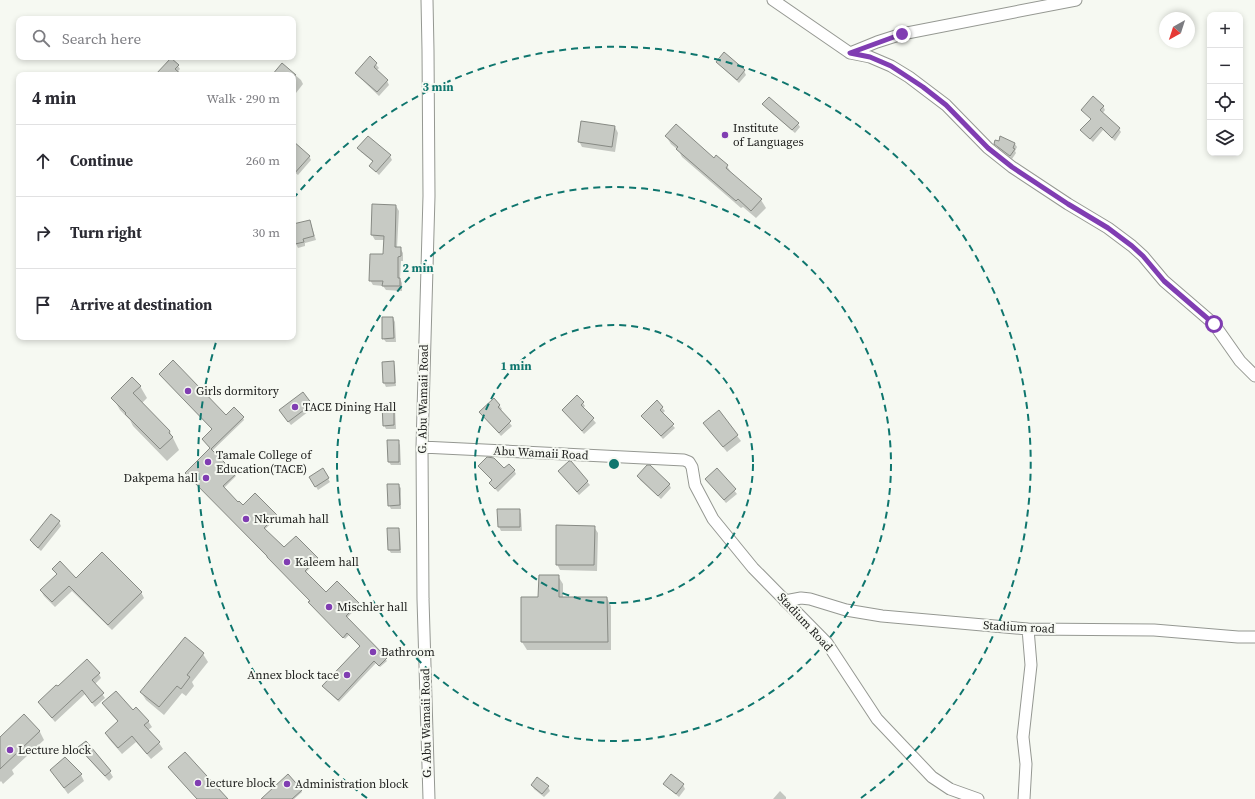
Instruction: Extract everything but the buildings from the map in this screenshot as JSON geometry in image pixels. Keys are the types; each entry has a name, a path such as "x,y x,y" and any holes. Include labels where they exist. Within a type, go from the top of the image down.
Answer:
{"street":[{"name":"G. Abu Wamaii Road","path":"427,0 429,175 422,448 423,599 428,799"},
{"path":"773,0 850,53 870,57 891,66 909,77 946,105 988,148 1012,167 1108,228 1132,246 1143,256 1164,281 1214,324 1240,361 1255,376"},
{"path":"850,53 902,34 1076,0"},
{"name":"Abu Wamaii Road","path":"422,448 684,460"},
{"name":"Stadium Road","path":"684,460 689,462 692,467 695,486 713,519 753,568 827,643 878,719 932,777 950,789 978,799"},
{"name":"Stadium road","path":"785,601 801,598 810,599 846,610 882,616 1028,629 1154,630 1255,637"},
{"path":"1024,799 1026,764 1023,737 1031,665 1028,629"}],"place":[{"name":"Institute of Languages","path":"725,135"},
{"name":"Girls dormitory","path":"188,391"},
{"name":"TACE Dining Hall","path":"295,407"},
{"name":"Tamale College of Education(TACE)","path":"208,462"},
{"name":"Dakpema hall","path":"206,478"},
{"name":"Nkrumah hall","path":"246,519"},
{"name":"Kaleem hall","path":"287,562"},
{"name":"Mischler hall","path":"329,607"},
{"name":"Bathroom","path":"373,652"},
{"name":"Annex block tace","path":"347,675"},
{"name":"Lecture block","path":"10,750"},
{"name":"lecture block","path":"198,783"},
{"name":"Administration block","path":"287,784"}],"route":[{"path":"902,34 850,53 870,57 891,66 923,87 946,105 988,148 1000,158 1068,204 1108,228 1132,246 1143,256 1164,281 1214,324"}]}
